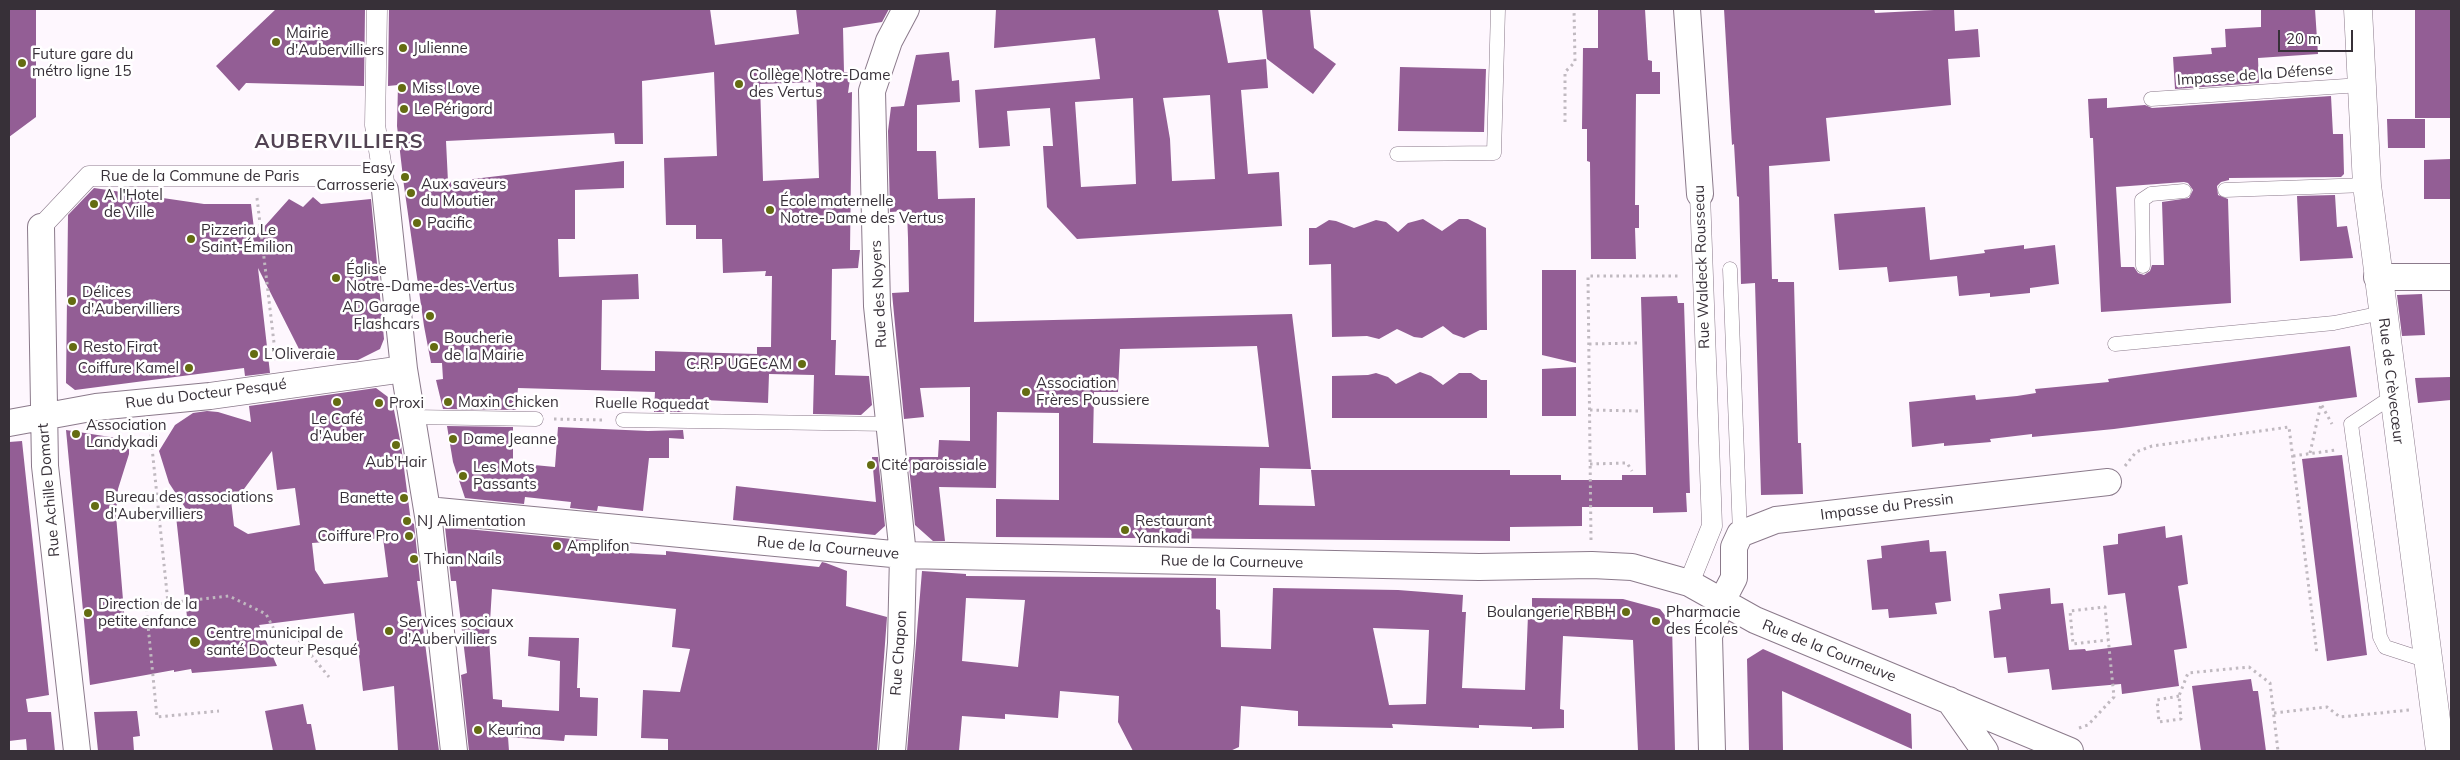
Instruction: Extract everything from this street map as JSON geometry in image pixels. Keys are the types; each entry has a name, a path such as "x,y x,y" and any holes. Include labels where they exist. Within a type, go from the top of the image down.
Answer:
{"main road":[{"name":"Rue de Crèvecœur","path":"2358,9 2367,185 2377,277 2440,751"}],"street":[{"path":"377,9 375,126 384,183 404,370 428,510 454,751"},
{"name":"Rue des Noyers","path":"903,555 877,306 872,91 889,41 906,9"},
{"name":"Rue Waldeck Rousseau","path":"1687,9 1700,194 1701,276 1712,526 1734,578"},
{"name":"Rue de la Commune de Paris","path":"40,227 89,176 255,176 384,183"},
{"name":"Rue Achille Domart","path":"40,227 42,416 45,466 77,751"},
{"path":"2377,277 2451,276"},
{"name":"Rue du Docteur Pesqué","path":"9,423 96,407 404,370"},
{"name":"Impasse du Pressin","path":"1740,534 1776,520 2108,482"},
{"name":"Rue de la Courneuve","path":"428,510 903,555 1469,567 1592,565 1632,567 1689,583 1721,603 1755,620 1949,700 2072,740"},
{"name":"Rue Waldeck Rousseau","path":"1689,583 1712,526"},
{"path":"1712,751 1709,636 1721,603 1734,578 1734,547 1740,534"},
{"name":"Rue Chapon","path":"892,751 901,642 903,555"},
{"path":"1949,700 1985,751"}],"lane":[{"path":"1397,154 1494,153 1498,9"},
{"name":"Impasse de la Défense","path":"2151,99 2361,84"},
{"path":"2225,190 2367,185"},
{"path":"2143,266 2142,200 2151,194 2184,191"},
{"path":"1730,269 1740,534"},
{"path":"2116,344 2334,323 2382,313"},
{"path":"2392,396 2350,424 2349,448 2380,637 2385,647 2428,661"},
{"path":"413,417 536,419"},
{"name":"Ruelle Roquedat","path":"623,420 890,424"}],"path":[{"path":"1565,122 1565,72 1574,62 1574,9"},
{"path":"255,176 280,386"},
{"path":"1592,565 1588,276 1701,276"},
{"path":"1589,344 1637,343"},
{"path":"148,402 168,603"},
{"path":"2293,456 2349,448 2321,404 2310,453"},
{"path":"1590,410 1640,411"},
{"name":"Ruelle Roquedat","path":"536,419 623,420"},
{"path":"2108,482 2122,471 2136,452 2152,446 2289,427 2317,654"},
{"path":"1590,464 1627,463 1632,472"},
{"path":"219,711 157,717 146,605 229,596 266,614 277,635 298,639 329,677"},
{"path":"2072,740 2114,696 2105,607 2070,610 2073,644 2108,640"},
{"path":"2179,696 2157,700 2159,722 2181,720 2179,696 2188,673 2249,667 2270,683 2278,751"},
{"path":"2274,713 2327,707 2340,717 2434,707"}],"building":[{"name":"Future gare du métro ligne 15","path":"9,9 36,9 36,117 9,137"},
{"name":"Mairie d'Aubervilliers","path":"276,9 365,9 364,86 246,83 239,91 216,66"},
{"path":"389,9 710,9 715,45 799,34 796,9 889,9 882,22 843,28 844,72 851,72 848,93 852,92 850,250 860,250 858,268 832,269 831,340 836,340 835,375 869,376 872,405 861,415 813,414 814,375 769,374 768,403 683,399 683,412 654,412 655,392 518,388 516,410 443,409 436,380 443,379 442,363 431,363 404,186 397,126 398,85 388,86","holes":["714,72 717,156 664,158 666,225 696,225 696,239 722,239 723,273 766,271 765,276 772,276 771,347 757,347 757,354 655,351 655,371 601,370 602,300 639,299 638,274 559,277 558,239 575,239 575,190 624,188 624,161 448,182 446,141 614,133 615,144 643,144 642,81","816,82 819,178 763,181 760,84"]},
{"path":"996,9 1218,9 1228,63 1266,59 1268,88 1241,90 1248,174 1279,172 1282,226 1077,239 1047,207 1043,146 1053,146 1050,108 1007,111 1010,146 979,148 975,90 1100,79 1095,38 994,48","holes":["1210,95 1215,179 1172,181 1170,139 1163,98","1133,98 1136,184 1081,187 1075,102"]},
{"path":"1262,9 1310,9 1314,48 1336,64 1313,94 1267,59"},
{"path":"1598,9 1645,9 1648,60 1652,61 1652,72 1660,72 1660,94 1636,94 1635,205 1639,205 1639,228 1635,228 1636,259 1591,259 1590,162 1587,161 1587,129 1582,129 1583,48 1598,48"},
{"path":"1724,9 1874,9 1875,13 1954,9 1955,31 1978,29 1980,57 1948,59 1951,105 1826,118 1830,161 1769,166 1772,279 1778,279 1778,282 1794,282 1798,443 1801,443 1803,494 1761,495 1755,283 1741,284 1739,197 1737,196 1734,144 1732,145"},
{"path":"2261,9 2315,9 2318,54 2258,58 2259,83 2175,89 2173,57 2212,54 2211,48 2226,47 2225,29 2261,27"},
{"path":"2415,9 2451,9 2451,118 2415,118"},
{"path":"949,52 952,81 959,80 960,102 917,105 917,151 936,151 938,199 975,198 974,322 1292,314 1311,469 1260,468 1259,505 1315,506 1311,470 1510,470 1510,475 1561,475 1561,480 1622,480 1622,475 1646,475 1641,297 1677,296 1678,303 1684,303 1690,493 1686,493 1687,512 1653,513 1653,507 1582,507 1582,526 1510,527 1510,541 996,537 996,499 1059,500 1059,413 997,412 996,488 939,487 945,541 933,541 915,525 908,457 938,457 939,440 970,441 970,387 920,388 924,417 904,419 892,293 909,292 907,211 890,212 888,131 891,107 904,106 916,55","holes":["1257,346 1269,447 1093,443 1094,392 1118,392 1120,349"]},
{"path":"1400,67 1486,69 1484,132 1398,131"},
{"path":"2331,96 2333,134 2343,134 2344,174 2341,177 2229,178 2229,180 2221,182 2217,186 2218,195 2228,199 2231,303 2101,312 2093,138 2090,138 2088,99 2107,98 2107,108 2145,105 2152,108","holes":["2188,183 2193,190 2189,198 2162,202 2164,265 2152,265 2150,271 2144,275 2138,273 2134,267 2121,267 2116,187"]},
{"path":"2387,119 2425,119 2425,148 2388,148"},
{"path":"2451,159 2451,199 2424,199 2424,160"},
{"path":"94,188 204,204 251,204 255,237 289,199 303,207 313,197 321,204 371,199 384,339 380,349 358,360 310,360 308,349 300,351 258,268 270,373 245,376 244,368 75,390 66,383 68,215"},
{"path":"2335,195 2337,227 2347,226 2353,258 2300,261 2297,196"},
{"path":"1925,207 1930,260 1985,253 1984,250 2024,245 2024,249 2055,245 2059,284 2030,288 2030,293 1990,297 1990,293 1959,296 1957,276 1889,282 1887,267 1839,270 1834,214"},
{"path":"1423,219 1442,231 1459,219 1468,219 1486,228 1487,330 1480,330 1464,338 1453,334 1443,326 1422,338 1414,337 1397,329 1379,339 1367,336 1332,337 1331,264 1309,265 1309,228 1316,228 1329,220 1354,228 1376,220 1386,222 1398,232 1408,223"},
{"path":"1542,270 1576,270 1576,363 1542,355"},
{"path":"2422,294 2425,335 2402,336 2397,295"},
{"path":"2350,346 2357,397 2114,429 2032,437 2032,434 1990,439 1991,442 1944,446 1944,443 1912,447 1909,402 1975,395 1976,400 2017,396 2036,393 2035,389 2109,382 2108,379"},
{"path":"1576,367 1576,416 1542,416 1542,369"},
{"path":"1420,372 1431,376 1443,385 1459,373 1471,373 1481,380 1487,380 1487,418 1332,418 1332,376 1376,373 1388,377 1396,384"},
{"path":"2451,377 2451,400 2418,403 2415,378"},
{"path":"376,388 392,400 401,445 411,522 414,524 420,581 417,581 439,751 398,751 394,686 363,691 354,613 259,625 277,666 192,673 191,669 174,672 174,670 90,685 66,430 129,440 129,454 118,489 116,515 125,624 164,622 187,617 176,516 190,515 169,483 159,451 175,425 193,413 218,412 251,422 249,406","holes":["272,451 277,490 295,488 300,525 248,534 234,526 231,500 244,489","383,538 388,577 324,584 315,570 312,543"]},
{"path":"447,426 513,427 513,463 555,467 558,427 648,431 683,430 684,439 669,438 669,458 649,458 643,511 598,506 597,511 570,508 571,502 525,497 524,504 465,498 453,462"},
{"path":"22,441 49,695 26,699 28,712 51,712 55,751 27,751 26,739 9,741 9,442"},
{"path":"2342,455 2367,655 2327,661 2302,459"},
{"path":"872,457 878,457 885,526 875,535 733,520 736,486 876,502"},
{"path":"2165,526 2166,538 2182,535 2188,584 2178,586 2187,648 2174,650 2179,686 2122,694 2121,684 2052,690 2049,669 2008,673 2006,657 1994,658 1989,611 2001,609 1999,594 2050,588 2051,604 2063,603 2069,650 2085,649 2086,651 2132,645 2125,593 2108,595 2103,546 2118,544 2118,534"},
{"path":"445,527 594,541 598,544 628,547 627,553 666,555 666,551 819,567 822,562 847,571 846,606 887,617 877,751 668,751 668,739 641,738 643,690 680,692 690,649 672,647 676,609 492,589 489,638 493,699 502,700 502,707 559,711 560,661 528,656 529,637 579,638 577,688 580,688 580,697 598,698 597,736 565,735 564,741 508,737 509,751 469,751 461,675 467,673 456,581 451,581"},
{"path":"1929,540 1930,552 1946,551 1951,601 1935,603 1937,614 1889,618 1888,609 1872,610 1867,560 1882,558 1881,546"},
{"path":"922,571 966,574 966,576 1216,578 1216,609 1220,610 1221,647 1271,649 1273,588 1398,590 1463,595 1462,612 1466,612 1462,688 1525,690 1528,615 1532,615 1532,598 1623,599 1660,609 1672,624 1675,751 1638,751 1633,640 1563,636 1560,709 1564,710 1564,728 1532,729 1532,727 1479,725 1479,728 1392,724 1393,728 1298,726 1298,711 1241,706 1239,747 1230,751 1133,751 1118,722 1119,696 1060,691 1058,718 1005,714 1005,719 962,716 959,751 907,751","holes":["966,598 1025,600 1018,667 962,661","1373,628 1429,630 1426,704 1389,705"]},
{"path":"1763,649 1911,714 1912,749 1782,691 1783,751 1749,751 1747,659"},
{"path":"2251,679 2253,691 2258,691 2266,751 2201,751 2192,686"},
{"path":"303,704 307,724 311,724 316,751 273,751 265,711"},
{"path":"137,711 140,736 133,737 134,751 98,751 94,712"}],"place":[{"name":"Mairie d'Aubervilliers","path":"276,42"},
{"name":"Julienne","path":"403,48"},
{"name":"Future gare du métro ligne 15","path":"22,63"},
{"name":"Collège Notre-Dame des Vertus","path":"739,84"},
{"name":"Miss Love","path":"402,88"},
{"name":"Le Périgord","path":"404,109"},
{"name":"Easy Carrosserie","path":"405,177"},
{"name":"Aux saveurs du Moutier","path":"411,193"},
{"name":"A l'Hotel de Ville","path":"94,204"},
{"name":"École maternelle Notre-Dame des Vertus","path":"770,210"},
{"name":"Pacific","path":"417,223"},
{"name":"Pizzeria Le Saint-Émilion","path":"191,239"},
{"name":"Église Notre-Dame-des-Vertus","path":"336,278"},
{"name":"Délices d'Aubervilliers","path":"72,301"},
{"name":"AD Garage Flashcars","path":"430,316"},
{"name":"Resto Firat","path":"73,347"},
{"name":"Boucherie de la Mairie","path":"434,347"},
{"name":"L’Oliveraie","path":"254,354"},
{"name":"C.R.P UGECAM","path":"802,364"},
{"name":"Coiffure Kamel","path":"189,368"},
{"name":"Association Frères Poussiere","path":"1026,392"},
{"name":"Le Café d'Auber","path":"337,402"},
{"name":"Maxin Chicken","path":"448,402"},
{"name":"Proxi","path":"379,403"},
{"name":"Association Landykadi","path":"76,434"},
{"name":"Dame Jeanne","path":"453,439"},
{"name":"Aub'Hair","path":"396,445"},
{"name":"Cité paroissiale","path":"871,465"},
{"name":"Les Mots Passants","path":"463,476"},
{"name":"Banette","path":"404,498"},
{"name":"Bureau des associations d'Aubervilliers","path":"95,506"},
{"name":"NJ Alimentation","path":"407,521"},
{"name":"Restaurant Yankadi","path":"1125,530"},
{"name":"Coiffure Pro","path":"409,536"},
{"name":"Amplifon","path":"557,546"},
{"name":"Thian Nails","path":"414,559"},
{"name":"Boulangerie RBBH","path":"1626,612"},
{"name":"Direction de la petite enfance","path":"88,613"},
{"name":"Pharmacie des Écoles","path":"1656,621"},
{"name":"Services sociaux d'Aubervilliers","path":"389,631"},
{"name":"Centre municipal de santé Docteur Pesqué","path":"195,642"},
{"name":"Keurina","path":"478,730"}],"district":[{"name":"AUBERVILLIERS","path":"339,142"}]}
